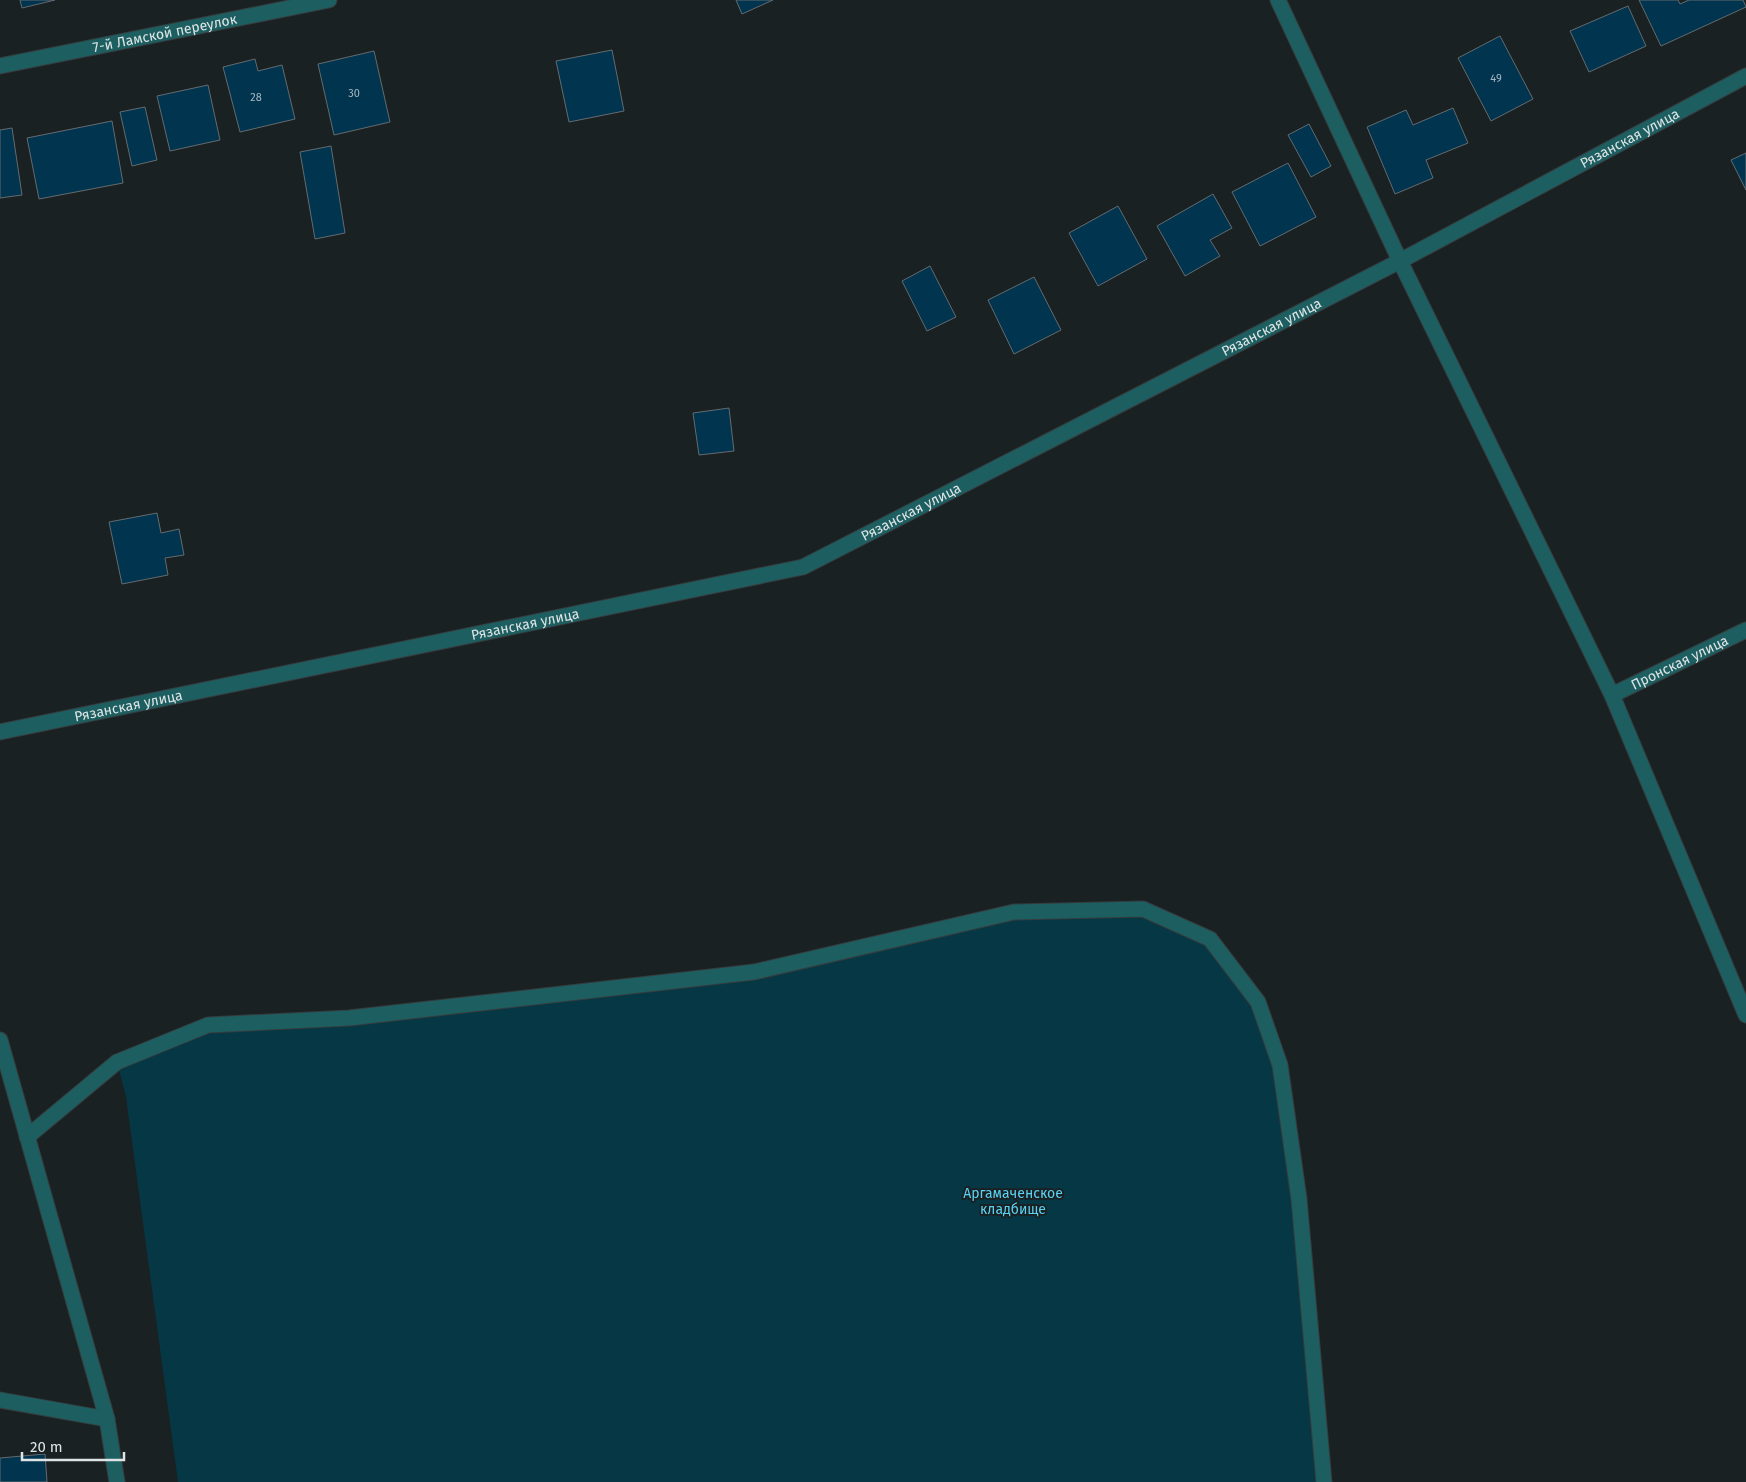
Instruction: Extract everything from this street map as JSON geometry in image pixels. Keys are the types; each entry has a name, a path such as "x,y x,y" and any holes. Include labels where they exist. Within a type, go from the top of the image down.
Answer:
{"street":[{"name":"7-й Ламской переулок","path":"0,66 329,0"},
{"path":"1278,0 1400,261 1612,694 1746,1016"},
{"name":"Рязанская улица","path":"0,732 803,567 1400,261 1746,76"},
{"name":"Пронская улица","path":"1612,694 1746,630"},
{"path":"27,1137 117,1062 208,1025 349,1018 754,972 1014,912 1142,909 1210,939 1258,1002 1280,1065 1299,1199 1324,1482"},
{"path":"0,1040 107,1419 117,1482"},
{"path":"0,1400 107,1419"}],"green space":[{"name":"Аргамаченское кладбище","path":"1143,909 1210,939 1258,1002 1280,1065 1324,1482 178,1482 126,1097 117,1062 208,1025 754,972 1014,912"}],"building":[{"path":"20,0 55,0 22,8"},
{"path":"736,0 773,0 742,14"},
{"path":"1639,0 1678,0 1680,4 1689,0 1743,0 1746,7 1661,46"},
{"path":"1628,6 1646,46 1589,72 1570,31"},
{"path":"1500,36 1533,99 1491,121 1458,58"},
{"path":"612,50 624,111 569,122 556,61"},
{"path":"374,51 390,122 334,135 318,64"},
{"path":"255,59 258,71 282,65 295,119 240,132 223,67"},
{"path":"208,85 220,140 170,151 157,96"},
{"path":"145,107 157,160 132,166 120,112"},
{"path":"1453,108 1468,143 1426,160 1433,178 1395,194 1367,127 1406,110 1413,125"},
{"path":"112,121 123,183 39,199 27,138"},
{"path":"1309,124 1331,166 1311,177 1288,135"},
{"path":"12,128 22,195 0,198 0,130"},
{"path":"331,146 345,233 315,239 300,152"},
{"path":"1746,153 1746,190 1731,160"},
{"path":"1288,163 1316,217 1260,246 1232,192"},
{"path":"1213,194 1232,228 1210,240 1220,256 1185,276 1157,226"},
{"path":"1118,206 1147,259 1098,286 1069,233"},
{"path":"930,266 956,317 927,331 902,281"},
{"path":"1034,277 1061,330 1014,354 988,300"},
{"path":"729,408 734,451 699,455 693,413"},
{"path":"157,513 161,533 179,529 184,555 165,558 168,575 122,584 109,522"},
{"path":"45,1454 47,1482 0,1482 0,1458"}]}
